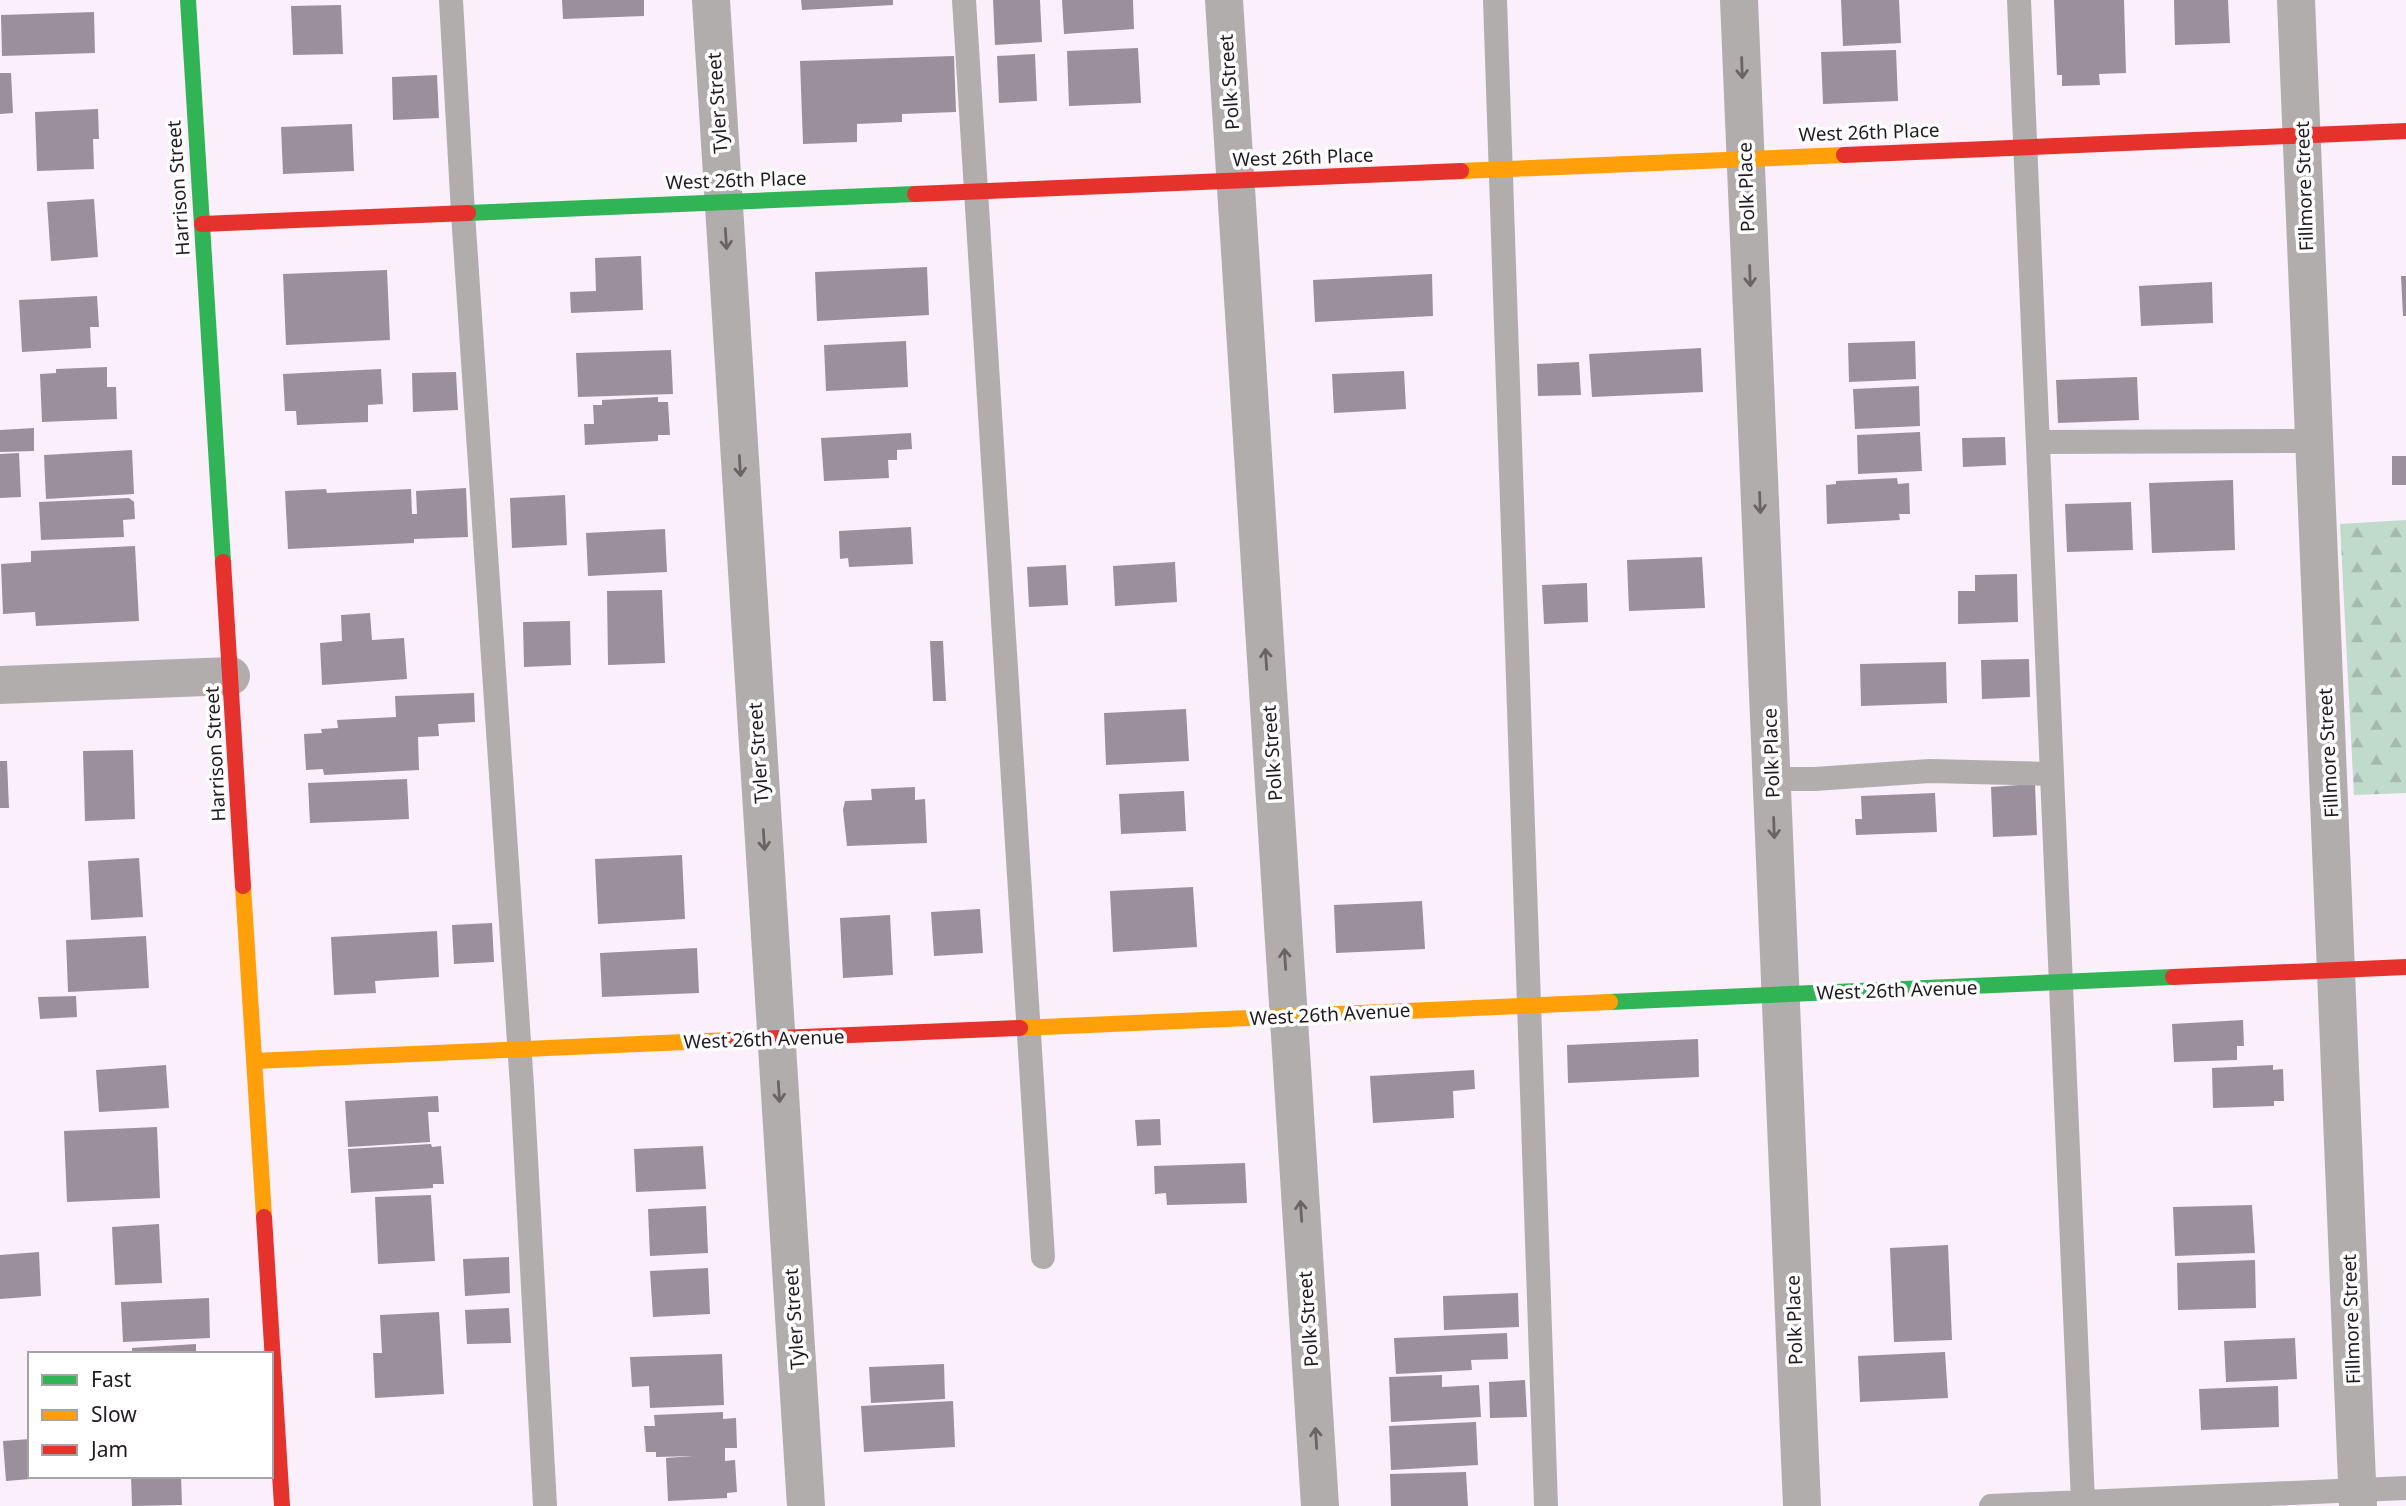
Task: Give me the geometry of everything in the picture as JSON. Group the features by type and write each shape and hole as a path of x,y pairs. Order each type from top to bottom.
{"street":[{"name":"Harrison Street","path":"188,0 272,1352"},
{"name":"Tyler Street","path":"710,0 806,1506"},
{"name":"Polk Street","path":"1224,0 1320,1506"},
{"name":"Polk Place","path":"1739,0 1802,1506"},
{"name":"Fillmore Street","path":"2296,0 2358,1498"},
{"name":"West 26th Place","path":"202,224 2406,131"},
{"path":"0,685 231,676"},
{"name":"West 26th Avenue","path":"254,1061 2406,967"},
{"name":"Harrison Street","path":"273,1363 282,1506"}],"lane":[{"path":"451,0 519,1050 545,1506"},
{"path":"964,0 1043,1257"},
{"path":"1495,0 1546,1506"},
{"path":"2019,0 2084,1502"},
{"path":"2038,442 2315,441"},
{"path":"1772,779 1815,779 1930,771 2052,774"},
{"path":"1991,1506 2358,1498 2406,1488"}],"green space":[{"path":"2406,520 2406,793 2354,795 2340,524"}],"building":[{"path":"562,0 644,0 644,16 563,19"},
{"path":"801,0 893,0 893,5 802,10"},
{"path":"993,0 1040,0 1042,42 995,45"},
{"path":"1062,0 1133,0 1134,29 1064,34"},
{"path":"1841,0 1899,0 1901,43 1843,46"},
{"path":"2054,0 2124,0 2126,73 2099,74 2100,85 2062,86 2062,75 2057,75"},
{"path":"2174,0 2228,0 2230,43 2175,45"},
{"path":"341,5 343,54 293,55 291,6"},
{"path":"94,12 95,53 2,56 1,15"},
{"path":"1138,48 1141,103 1069,106 1067,51"},
{"path":"1896,50 1898,101 1823,104 1821,52"},
{"path":"1035,54 1037,101 999,103 997,56"},
{"path":"954,56 956,112 902,114 902,122 857,124 857,142 803,144 800,61"},
{"path":"0,73 11,73 13,113 0,114"},
{"path":"437,75 439,118 393,120 392,77"},
{"path":"98,109 99,139 93,139 94,169 37,171 35,112"},
{"path":"352,124 354,171 283,174 281,127"},
{"path":"94,199 98,257 51,261 47,202"},
{"path":"641,256 643,310 571,313 570,292 596,291 595,258"},
{"path":"927,267 929,315 817,321 815,272"},
{"path":"387,270 390,340 286,345 283,274"},
{"path":"1432,274 1433,316 1315,322 1313,280"},
{"path":"2401,276 2406,276 2406,316 2403,316"},
{"path":"2212,282 2213,323 2141,326 2139,286"},
{"path":"97,296 99,327 90,327 91,348 22,352 19,300"},
{"path":"906,341 908,387 826,391 824,345"},
{"path":"1915,341 1916,379 1849,382 1848,343"},
{"path":"1701,348 1703,392 1592,397 1589,354"},
{"path":"671,350 673,394 578,397 576,353"},
{"path":"1579,362 1581,395 1538,396 1537,364"},
{"path":"107,367 107,387 116,387 117,419 42,422 40,374 56,373 56,369"},
{"path":"381,369 383,404 368,405 368,422 297,425 296,411 285,411 283,374"},
{"path":"1404,371 1406,409 1334,413 1332,374"},
{"path":"456,372 458,410 413,412 412,373"},
{"path":"2137,377 2139,420 2058,423 2056,380"},
{"path":"1919,386 1920,426 1855,429 1853,389"},
{"path":"658,397 658,402 668,402 670,435 658,435 658,441 585,445 584,424 594,424 593,405 602,405 602,400"},
{"path":"34,428 34,451 0,452 0,430"},
{"path":"1920,432 1922,471 1858,474 1857,435"},
{"path":"911,433 912,449 897,450 897,460 888,460 889,478 824,481 821,438"},
{"path":"2005,437 2006,465 1963,467 1962,438"},
{"path":"132,450 134,494 46,499 44,455"},
{"path":"19,453 21,497 0,498 0,454"},
{"path":"2392,456 2406,456 2406,485 2392,485"},
{"path":"1897,478 1898,484 1909,483 1910,514 1899,514 1900,520 1827,524 1826,485 1836,484 1836,481"},
{"path":"2233,480 2235,550 2152,553 2149,483"},
{"path":"466,488 468,537 414,539 414,543 288,549 285,491 326,489 327,493 411,489 412,514 417,514 416,491"},
{"path":"565,495 567,545 512,548 510,498"},
{"path":"129,498 134,502 135,519 123,520 124,537 41,540 39,502"},
{"path":"2131,502 2133,550 2067,552 2065,504"},
{"path":"911,527 913,564 849,567 848,558 840,559 839,531"},
{"path":"665,529 667,572 588,576 586,533"},
{"path":"135,546 139,621 36,626 35,612 3,614 1,564 31,562 31,551"},
{"path":"1702,557 1705,608 1629,611 1627,560"},
{"path":"1175,562 1177,602 1115,606 1113,566"},
{"path":"1066,565 1068,605 1029,607 1027,567"},
{"path":"2017,574 2018,622 1958,624 1958,591 1975,591 1975,575"},
{"path":"1587,583 1588,622 1544,624 1542,585"},
{"path":"662,590 665,663 608,665 607,591"},
{"path":"370,613 372,640 404,638 407,679 322,685 320,643 342,641 341,615"},
{"path":"570,621 571,665 524,667 523,622"},
{"path":"930,641 943,641 946,701 933,701"},
{"path":"2029,659 2030,697 1982,699 1981,660"},
{"path":"1946,662 1947,703 1861,706 1860,664"},
{"path":"474,693 475,722 438,724 439,736 418,737 419,770 324,775 323,769 306,770 304,734 322,733 321,729 338,728 337,720 396,717 395,696"},
{"path":"1186,709 1189,761 1106,765 1104,713"},
{"path":"133,750 135,819 85,821 83,751"},
{"path":"0,761 7,761 9,808 0,808"},
{"path":"407,779 409,819 310,823 308,783"},
{"path":"2035,784 2037,835 1993,837 1991,787"},
{"path":"915,787 915,800 925,799 927,843 847,846 843,810 845,801 872,800 871,789"},
{"path":"1184,791 1186,831 1121,834 1119,794"},
{"path":"1935,793 1937,832 1856,835 1855,819 1862,819 1861,796"},
{"path":"682,855 685,919 598,924 595,859"},
{"path":"139,858 143,917 91,920 88,861"},
{"path":"1193,887 1197,947 1113,952 1110,891"},
{"path":"1422,901 1425,949 1336,953 1334,905"},
{"path":"980,909 983,953 934,956 931,912"},
{"path":"890,915 893,975 843,978 840,918"},
{"path":"492,923 494,962 454,964 452,925"},
{"path":"437,931 439,977 375,981 376,993 334,995 331,937"},
{"path":"146,936 149,988 68,992 66,940"},
{"path":"697,948 699,993 602,997 600,953"},
{"path":"76,996 77,1017 40,1019 38,997"},
{"path":"2243,1020 2244,1046 2237,1046 2237,1060 2174,1062 2172,1024"},
{"path":"1698,1039 1699,1077 1568,1083 1567,1045"},
{"path":"166,1065 169,1108 99,1112 96,1070"},
{"path":"2273,1065 2273,1070 2283,1069 2284,1101 2274,1101 2274,1106 2213,1108 2212,1068"},
{"path":"1474,1070 1475,1089 1453,1091 1454,1118 1373,1123 1370,1076"},
{"path":"438,1096 439,1112 428,1112 430,1142 348,1147 345,1101"},
{"path":"1160,1119 1161,1145 1137,1146 1135,1120"},
{"path":"157,1127 160,1198 67,1202 64,1131"},
{"path":"431,1144 432,1147 441,1146 444,1184 433,1184 433,1188 351,1193 348,1149"},
{"path":"703,1146 706,1189 636,1192 634,1149"},
{"path":"1245,1163 1247,1203 1167,1205 1166,1193 1155,1194 1154,1166"},
{"path":"431,1195 435,1261 378,1264 375,1197"},
{"path":"2252,1205 2255,1253 2175,1256 2173,1207"},
{"path":"706,1206 708,1253 650,1256 648,1209"},
{"path":"159,1224 162,1283 115,1285 112,1227"},
{"path":"1948,1245 1952,1340 1894,1342 1890,1248"},
{"path":"39,1252 41,1296 0,1299 0,1255"},
{"path":"509,1257 510,1293 465,1296 463,1259"},
{"path":"2255,1260 2256,1308 2178,1310 2177,1263"},
{"path":"708,1268 710,1314 653,1317 650,1271"},
{"path":"1518,1293 1519,1327 1444,1330 1443,1296"},
{"path":"209,1298 210,1338 123,1342 121,1302"},
{"path":"509,1308 511,1343 467,1344 465,1310"},
{"path":"439,1312 444,1394 375,1398 373,1353 382,1353 380,1315"},
{"path":"1507,1333 1508,1359 1471,1360 1472,1370 1396,1374 1394,1338"},
{"path":"2295,1338 2297,1379 2226,1382 2224,1341"},
{"path":"196,1344 196,1352 132,1352 132,1348"},
{"path":"1945,1352 1948,1398 1860,1402 1858,1356"},
{"path":"722,1354 724,1405 650,1408 649,1386 632,1387 630,1357"},
{"path":"944,1364 945,1399 871,1403 869,1367"},
{"path":"1442,1375 1442,1387 1479,1385 1481,1417 1391,1422 1389,1377"},
{"path":"1525,1380 1527,1417 1490,1418 1489,1382"},
{"path":"2278,1386 2279,1427 2201,1430 2199,1389"},
{"path":"953,1401 955,1447 864,1452 861,1406"},
{"path":"723,1412 723,1419 736,1418 737,1448 725,1448 725,1461 735,1460 737,1492 727,1493 727,1498 668,1501 666,1458 693,1456 656,1457 656,1452 646,1452 644,1426 655,1426 654,1415"},
{"path":"1476,1422 1478,1465 1391,1470 1389,1426"},
{"path":"28,1439 28,1478 43,1478 6,1481 3,1441"},
{"path":"1466,1472 1468,1506 1391,1506 1390,1474"},
{"path":"131,1478 181,1478 182,1505 132,1506"}],"traffic: fast":[{"path":"188,0 223,562"},
{"path":"468,213 915,194"},
{"path":"1610,1002 2173,977"}],"traffic: slow":[{"path":"1461,171 1844,155"},
{"path":"243,886 264,1217"},
{"path":"1020,1028 1610,1002"},
{"path":"254,1061 730,1040"}],"traffic: jam":[{"path":"1844,155 2406,131"},
{"path":"915,194 1461,171"},
{"path":"202,224 468,213"},
{"path":"223,562 243,886"},
{"path":"2173,977 2406,967"},
{"path":"730,1040 1020,1028"},
{"path":"264,1217 272,1352"},
{"path":"273,1362 282,1506"}]}
